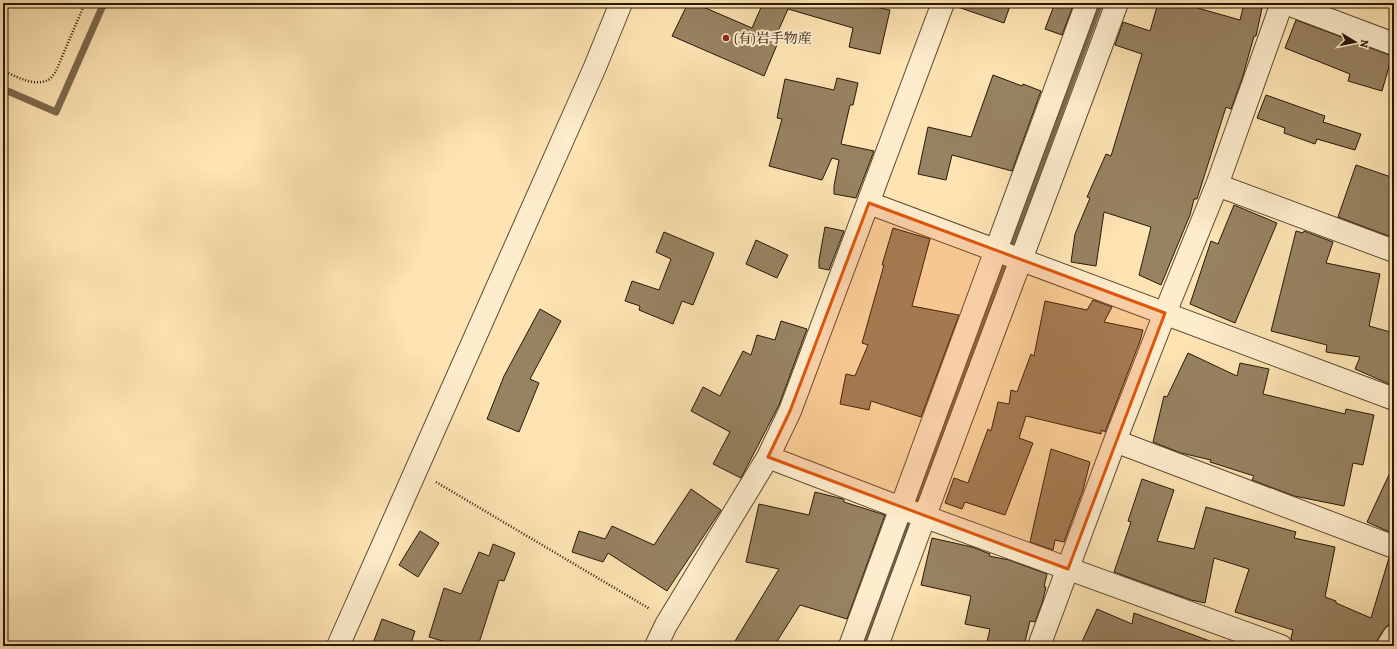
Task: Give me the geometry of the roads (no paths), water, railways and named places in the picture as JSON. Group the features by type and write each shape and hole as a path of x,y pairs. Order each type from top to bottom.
{"street":[{"path":"338,646 595,67 621,3"},
{"path":"656,646 669,621 768,457 790,411 943,3"},
{"path":"850,646 1087,3"},
{"path":"877,646 924,516 1022,259 1117,3"},
{"path":"1039,646 1115,441 1217,185 1284,3 1394,44"},
{"path":"1217,185 1394,251"},
{"path":"868,203 1022,259 1394,399"},
{"path":"1115,441 1394,546"},
{"path":"768,457 901,508 1281,646"},
{"path":"1388,646 1394,636"}],"waterway":[{"path":"3,89 56,112 104,3"},
{"path":"863,646 1100,3"}],"place":[{"name":"(有)岩手物産","path":"726,38"}]}
